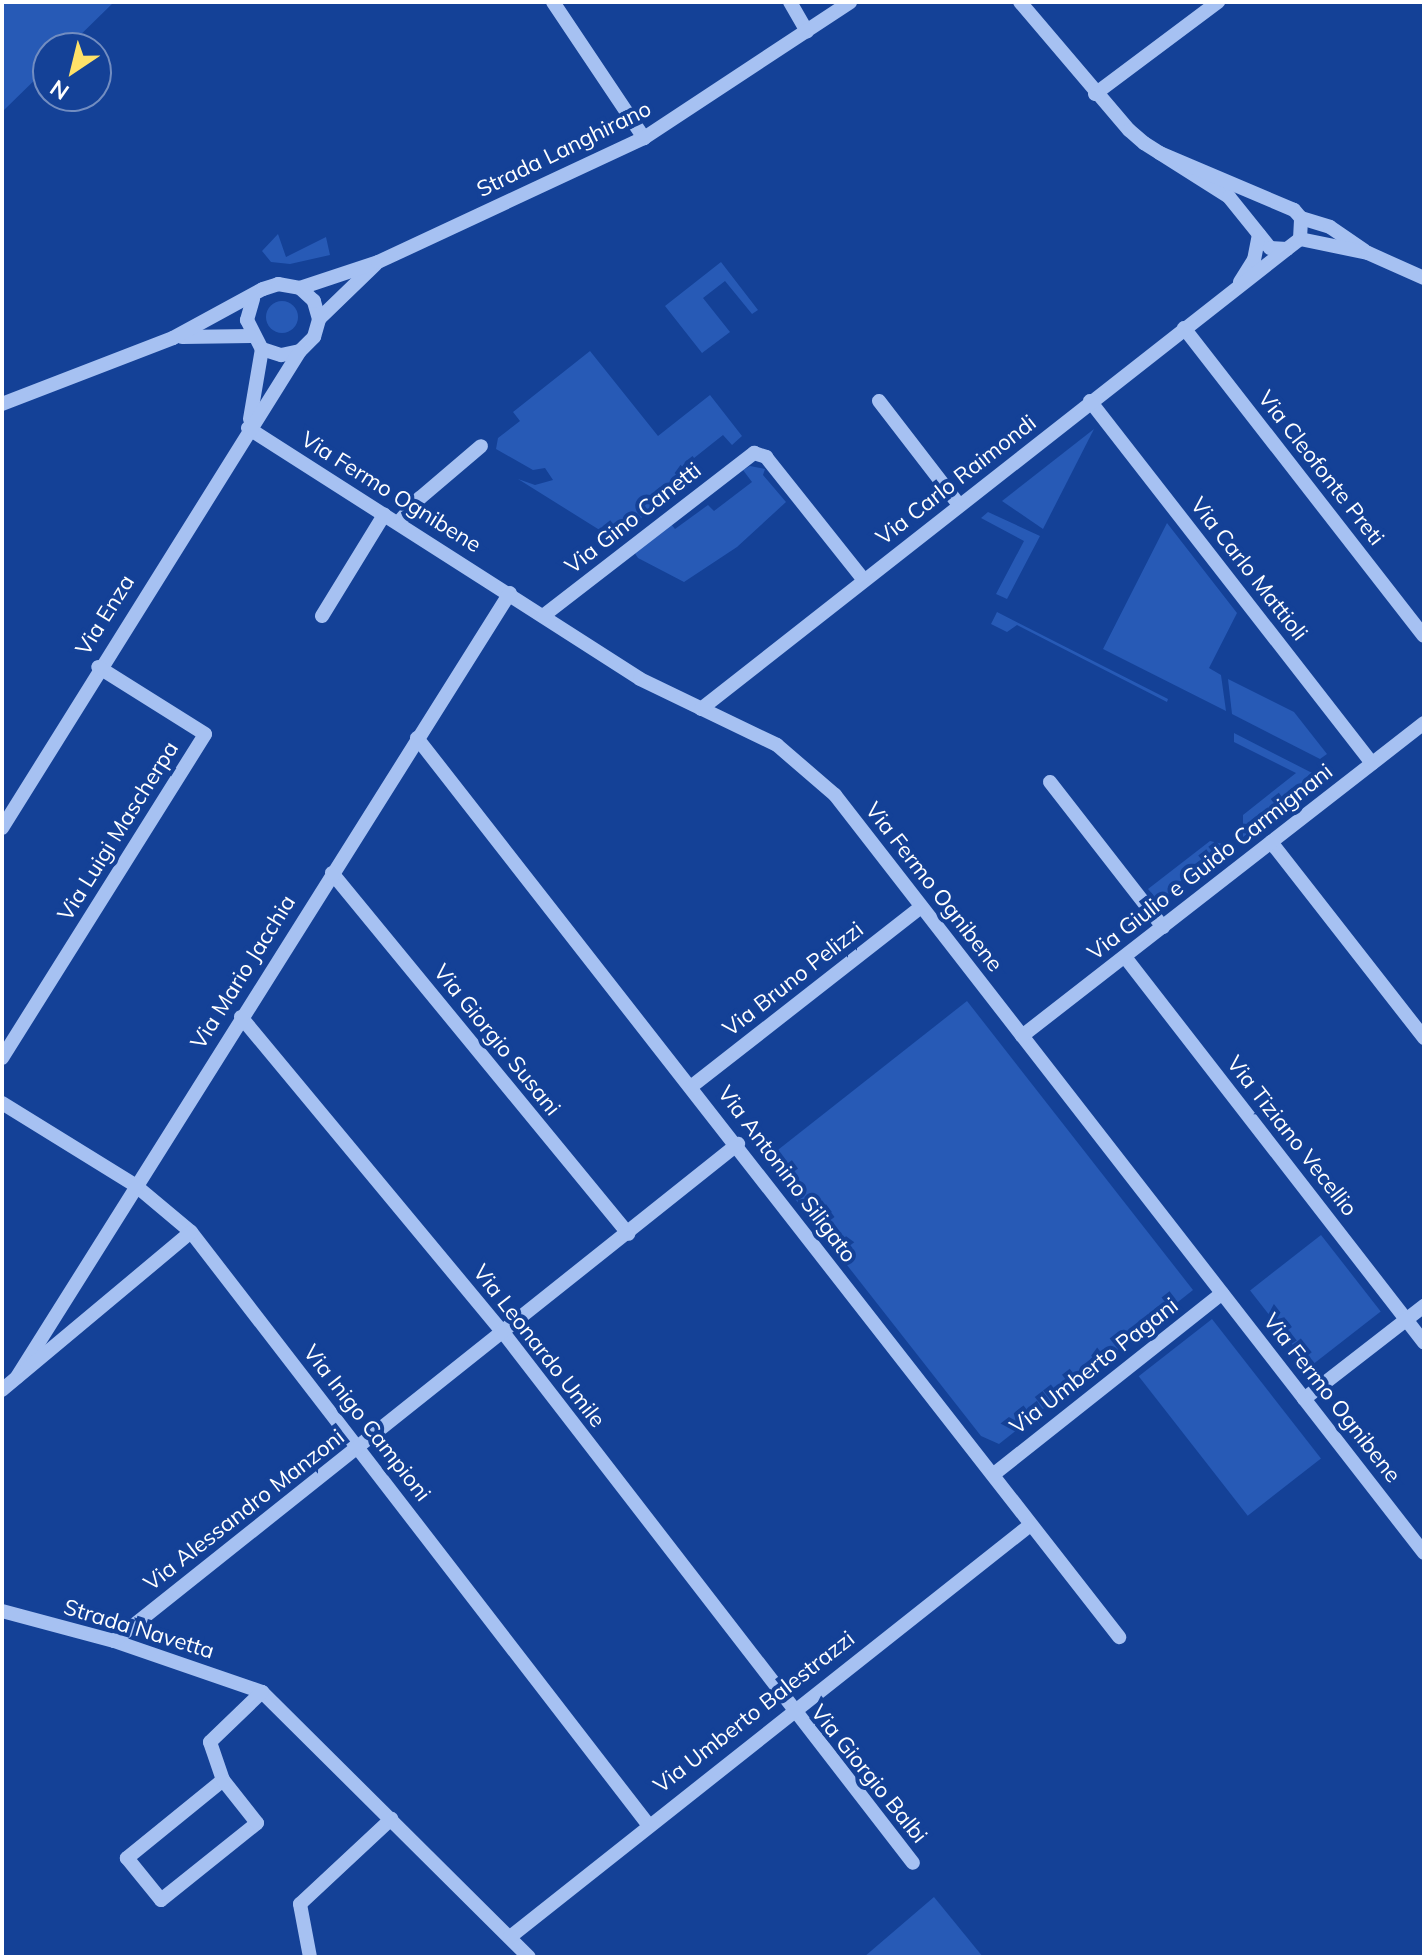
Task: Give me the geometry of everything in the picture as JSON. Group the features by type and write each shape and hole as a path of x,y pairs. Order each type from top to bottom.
{"street":[{"path":"553,2 644,138"},
{"path":"790,2 807,31"},
{"path":"1020,2 1095,94 1129,130 1229,197 1270,248 1287,249 1300,239 1368,253"},
{"path":"1095,94 1218,2"},
{"name":"Strada Langhirano","path":"2,404 173,338 278,284 300,288 378,262 644,138 845,4"},
{"path":"1160,153 1279,205 1301,218 1330,227 1368,253 1424,278"},
{"path":"1259,231 1261,216 1279,205"},
{"path":"1300,239 1301,218"},
{"name":"Via Carlo Raimondi","path":"1237,285 1254,260 1259,231"},
{"name":"Via Carlo Raimondi","path":"701,709 1237,285 1287,249"},
{"name":"Strada Langhirano","path":"300,351 314,337 319,319 378,262"},
{"path":"300,288 314,301 319,319"},
{"path":"253,299 247,320 251,336 262,349 281,355 300,351"},
{"name":"Via Cleofonte Preti","path":"1184,328 1424,636"},
{"name":"Strada Langhirano","path":"173,338 251,336"},
{"name":"Via Enza","path":"248,428 262,349"},
{"name":"Via Enza","path":"2,828 98,667 300,351"},
{"path":"879,401 959,505"},
{"name":"Via Carlo Mattioli","path":"1090,401 1372,763"},
{"name":"Via Fermo Ognibene","path":"248,428 640,679 777,745 835,795 1424,1553"},
{"path":"398,523 420,498 481,446"},
{"name":"Via Gino Canetti","path":"543,616 750,455 766,457 864,580"},
{"path":"322,616 384,515"},
{"name":"Via Mario Jacchia","path":"17,1377 510,593"},
{"name":"Via Luigi Mascherpa","path":"2,1058 205,734 98,667"},
{"name":"Via Giulio e Guido Carmignani","path":"1022,1036 1424,723"},
{"name":"Via Antonino Siligato","path":"417,738 738,1144 975,1458 994,1474 1029,1526 1119,1637"},
{"path":"1050,782 1163,927"},
{"path":"1271,842 1424,1038"},
{"name":"Via Giorgio Susani","path":"332,873 629,1234"},
{"name":"Via Bruno Pelizzi","path":"692,1086 921,907"},
{"name":"Via Tiziano Vecellio","path":"1125,957 1424,1343"},
{"name":"Via Leonardo Umile","path":"241,1017 502,1331 791,1711"},
{"name":"Via Inigo Campioni","path":"2,1103 135,1185 191,1232 647,1823"},
{"name":"Via Alessandro Manzoni","path":"114,1641 502,1331 629,1234 738,1144"},
{"name":"Via Mario Jacchia","path":"2,1390 191,1232"},
{"name":"Via Umberto Pagani","path":"994,1474 1222,1293"},
{"path":"1304,1399 1424,1306"},
{"name":"Via Umberto Balestrazzi","path":"510,1937 647,1823 1029,1526"},
{"name":"Strada Navetta","path":"2,1611 114,1641 262,1692 529,1957"},
{"path":"223,1780 127,1858 161,1900 257,1823 223,1780 210,1742 262,1692"},
{"name":"Via Giorgio Balbi","path":"791,1711 913,1863"},
{"path":"310,1957 300,1904 391,1819"}],"shaded area":[{"path":"2,2 114,2 83,32 32,32 32,83 2,112"},
{"path":"278,234 286,257 326,237 330,255 290,264 271,262 262,251"},
{"path":"721,262 758,310 752,314 725,281 703,298 730,332 702,353 665,306"},
{"path":"282,301 293,306 298,317 293,328 282,333 271,328 266,317 271,306"},
{"path":"590,351 658,436 710,395 742,436 732,445 723,435 684,466 688,471 671,484 676,491 614,539 518,479 535,485 553,480 545,468 533,470 496,449 498,438 520,421 513,412"},
{"path":"1094,429 1043,529 1002,501"},
{"path":"750,466 765,469 763,475 786,502 737,547 684,582 638,558 634,552 671,524 675,529 708,505 714,511 752,482 743,470"},
{"path":"988,512 1040,536 1007,599 996,594 1024,541 981,518"},
{"path":"1167,523 1237,613 1209,668 1221,675 1226,711 1103,649"},
{"path":"997,612 1168,699 1167,702 1017,625 1007,632 991,624"},
{"path":"1228,679 1294,712 1327,754 1320,759 1232,714"},
{"path":"1234,733 1320,777 1243,837 1243,815 1296,773 1234,742"},
{"path":"1210,841 1231,846 1159,902 1148,889"},
{"path":"967,1001 1193,1290 999,1444 981,1436 774,1172 774,1153"},
{"path":"1321,1235 1381,1311 1310,1367 1250,1290"},
{"path":"1212,1319 1321,1458 1248,1516 1139,1376"},
{"path":"934,1897 983,1957 864,1957"}]}
